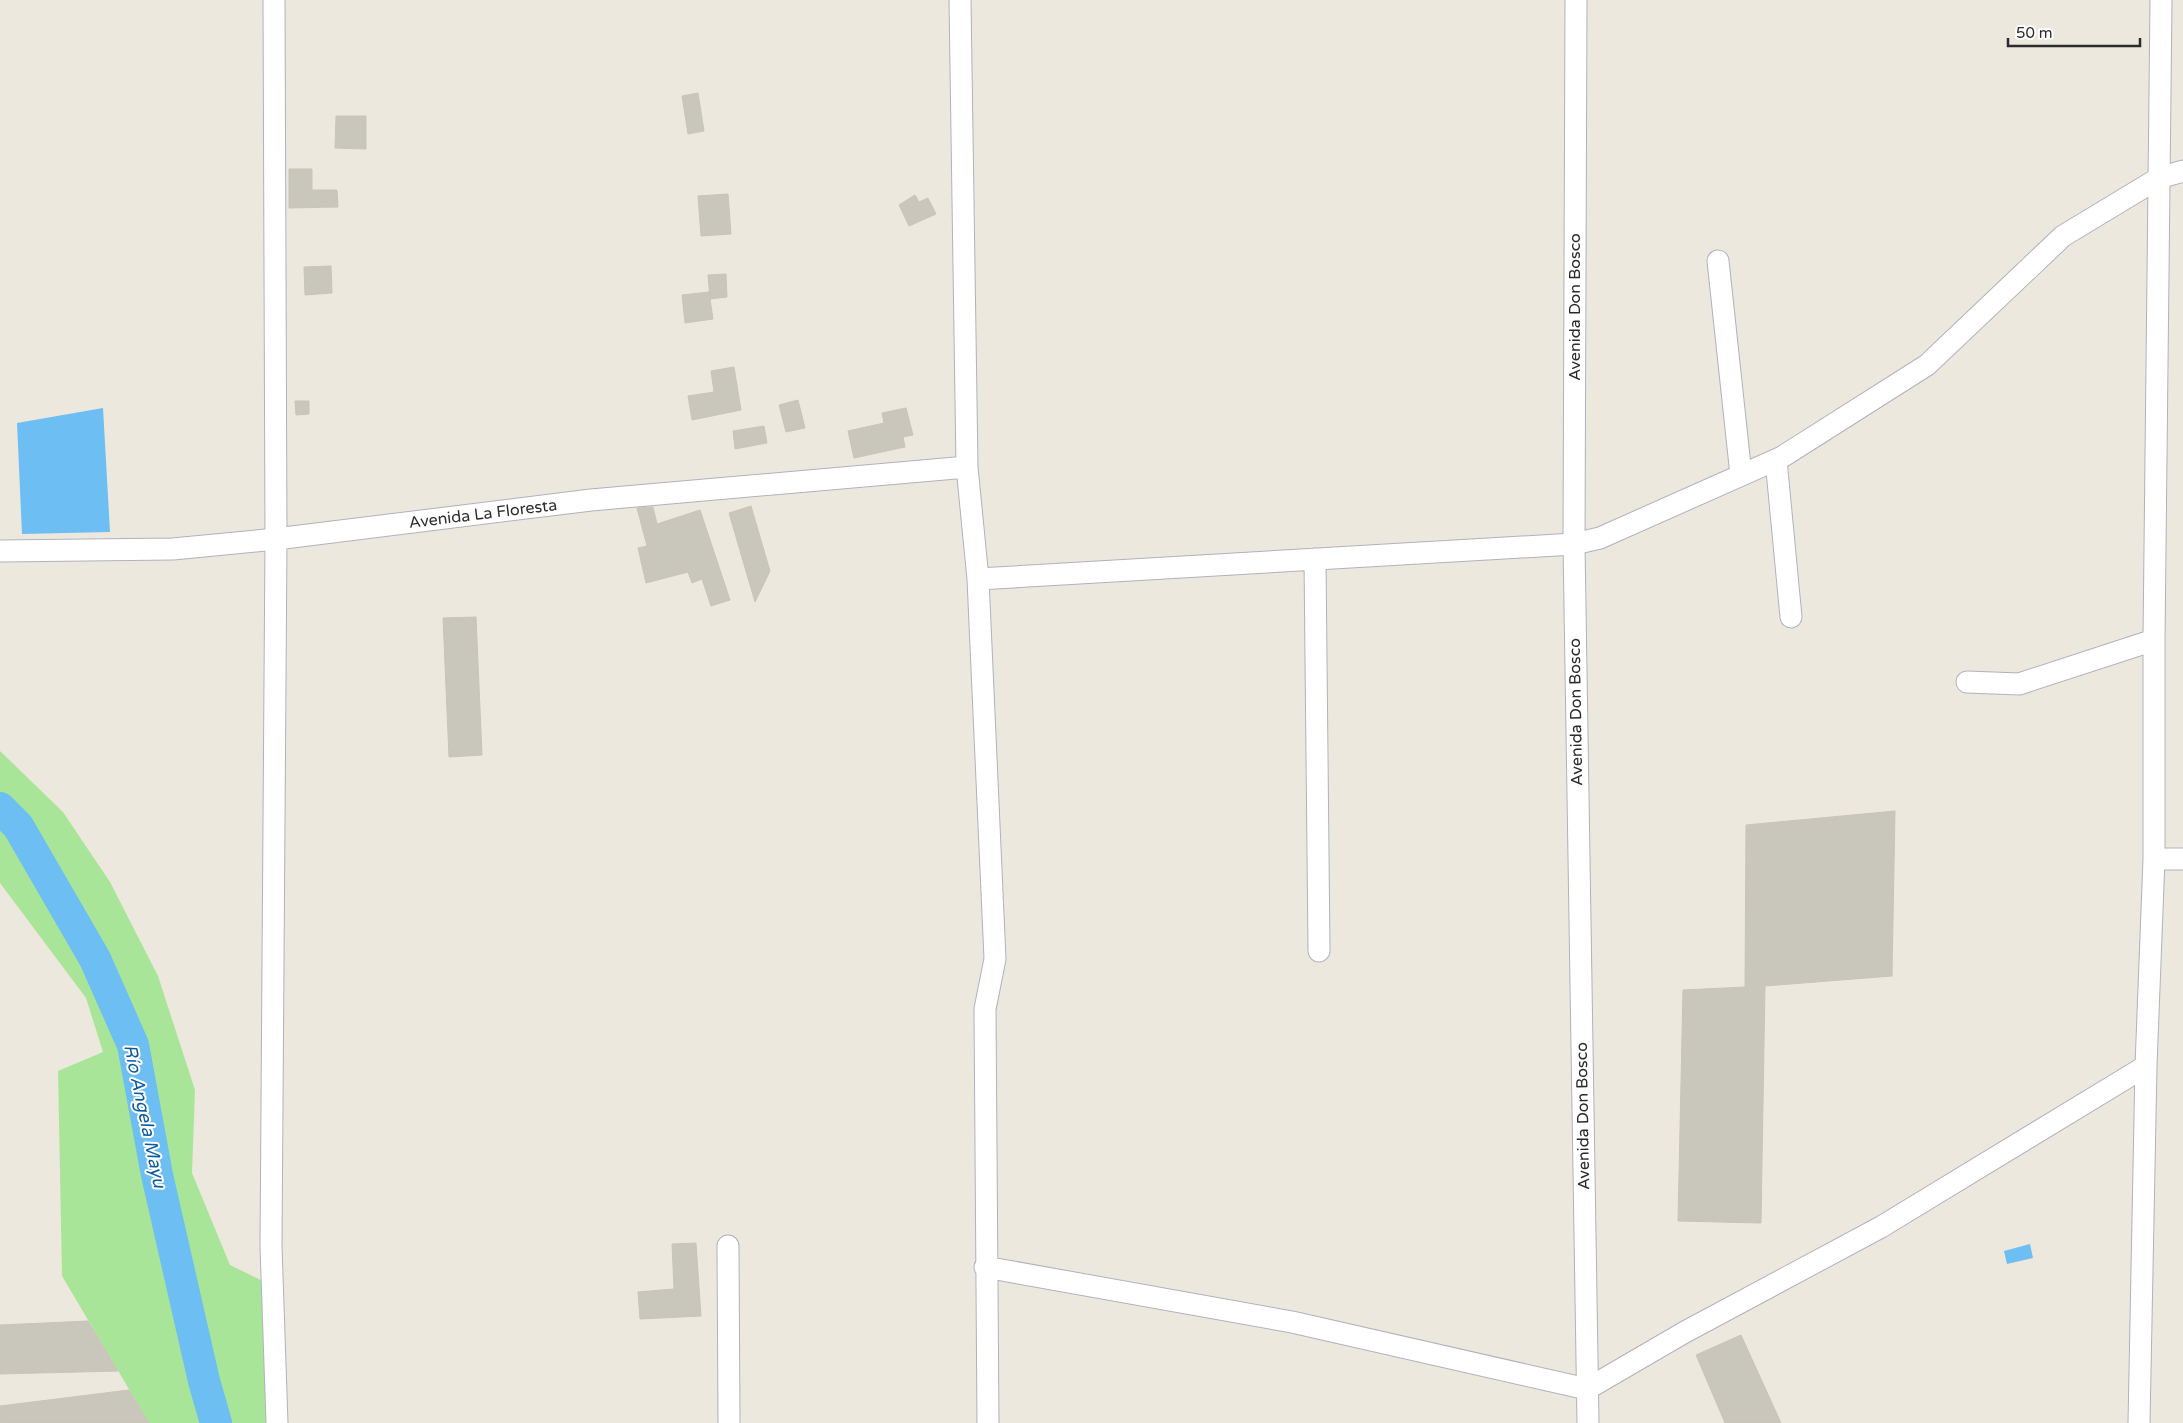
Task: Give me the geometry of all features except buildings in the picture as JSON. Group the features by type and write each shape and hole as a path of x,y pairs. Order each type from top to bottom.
{"street":[{"path":"274,0 276,539 271,1246 278,1423"},
{"path":"960,0 967,467 978,579 995,959 985,1009 985,1267 988,1423"},
{"name":"Avenida Don Bosco","path":"1576,0 1574,544 1588,1423"},
{"path":"2140,1423 2146,1066 2154,860 2154,640 2161,0"},
{"path":"978,579 1574,544 1600,538 1776,460 1927,364 2063,236 2159,178 2183,171"},
{"path":"1718,261 1741,475"},
{"path":"1776,460 1791,618"},
{"name":"Avenida La Floresta","path":"0,551 173,549 276,539 591,500 967,467"},
{"path":"1315,559 1319,952"},
{"path":"1967,682 2019,684 2154,640"},
{"path":"2154,860 2183,859"},
{"path":"985,1267 1292,1322 1587,1389 1685,1332 1881,1227 2146,1066"},
{"path":"728,1246 729,1423"}],"green space":[{"path":"0,751 63,812 110,882 158,976 195,1090 192,1173 230,1265 265,1282 268,1423 149,1423 62,1276 58,1071 103,1052 86,998 0,883"}],"water":[{"path":"103,408 110,532 22,534 17,423"},
{"path":"2030,1244 2033,1258 2007,1264 2004,1251"}],"waterway":[{"name":"Río Angela Mayu","path":"0,808 18,826 95,959 133,1045 157,1175 204,1381 216,1423"}]}
